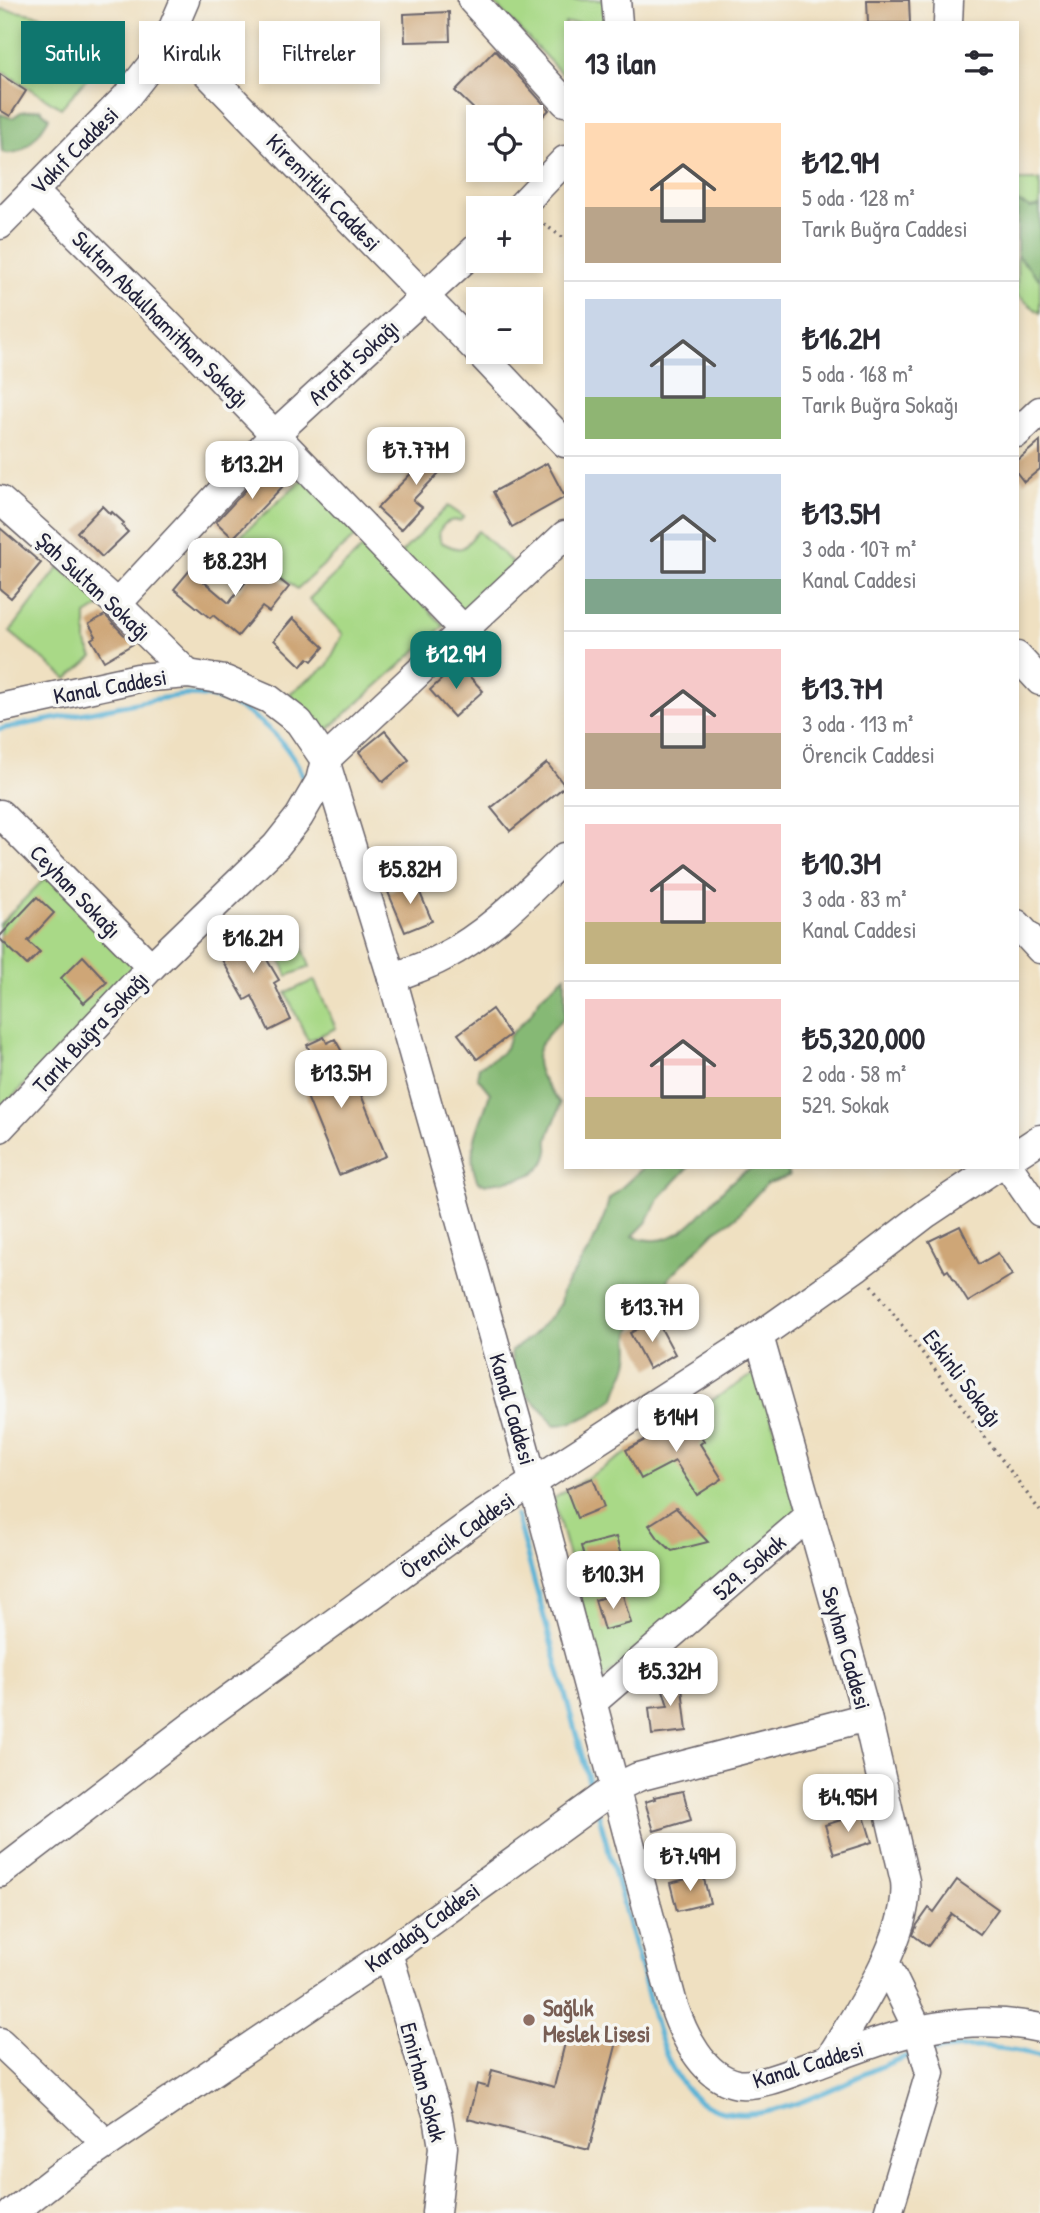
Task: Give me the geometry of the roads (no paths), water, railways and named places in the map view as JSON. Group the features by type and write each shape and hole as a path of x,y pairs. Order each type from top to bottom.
{"street":[{"name":"Vakıf Caddesi","path":"176,21 185,0"},
{"path":"472,0 564,101"},
{"path":"616,0 618,21"},
{"path":"948,21 949,0"},
{"name":"Vakıf Caddesi","path":"0,225 139,81"},
{"name":"Kiremitlik Caddesi","path":"219,84 466,338"},
{"path":"530,196 564,161"},
{"name":"Sultan Abdulhamithan Sokağı","path":"33,191 163,319 463,629"},
{"name":"Arafat Sokağı","path":"117,604 275,434 466,258"},
{"name":"Kiremitlik Caddesi","path":"490,364 564,442"},
{"path":"1019,431 1040,411"},
{"name":"Şah Sultan Sokağı","path":"0,500 117,604 188,674"},
{"name":"Tarık Buğra Sokağı","path":"0,1128 151,967 276,846 299,817 322,770 463,629 564,536"},
{"path":"1019,658 1040,681"},
{"name":"Kanal Caddesi","path":"0,708 138,678 188,674 225,680 269,699 299,722 322,770 392,978 593,1702 610,1792 681,2028 704,2062 727,2081 755,2083 919,2034 980,2021 1040,2028"},
{"name":"Ceyhan Sokağı","path":"0,814 151,967"},
{"path":"392,978 441,958 473,939 564,858"},
{"path":"1019,926 1040,949"},
{"path":"1019,1153 1040,1139"},
{"name":"Örencik Caddesi","path":"0,1873 193,1725 481,1516 759,1336 927,1213 993,1169"},
{"path":"1010,1169 1040,1212"},
{"name":"Seyhan Caddesi","path":"759,1336 867,1717 907,1899 875,1984 829,2059"},
{"name":"529. Sokak","path":"593,1702 810,1515"},
{"name":"Karadağ Caddesi","path":"12,2213 106,2143 388,1953 610,1792 638,1777 867,1717"},
{"name":"Emirhan Sokak","path":"388,1953 438,2117 443,2147 436,2213"},
{"path":"885,1962 919,2034 930,2073 888,2213"},
{"path":"0,2042 106,2143"}],"waterway":[{"path":"0,729 160,698 190,695 209,697 244,710 259,721 286,748 305,779"},
{"path":"516,1515 592,1792"},
{"path":"598,1812 663,2048 676,2074 697,2100 721,2112 749,2114 770,2111 791,2106 914,2054"},
{"path":"934,2051 987,2047 1040,2056"}],"place":[{"name":"Sağlık Meslek Lisesi","path":"529,2020"}]}
